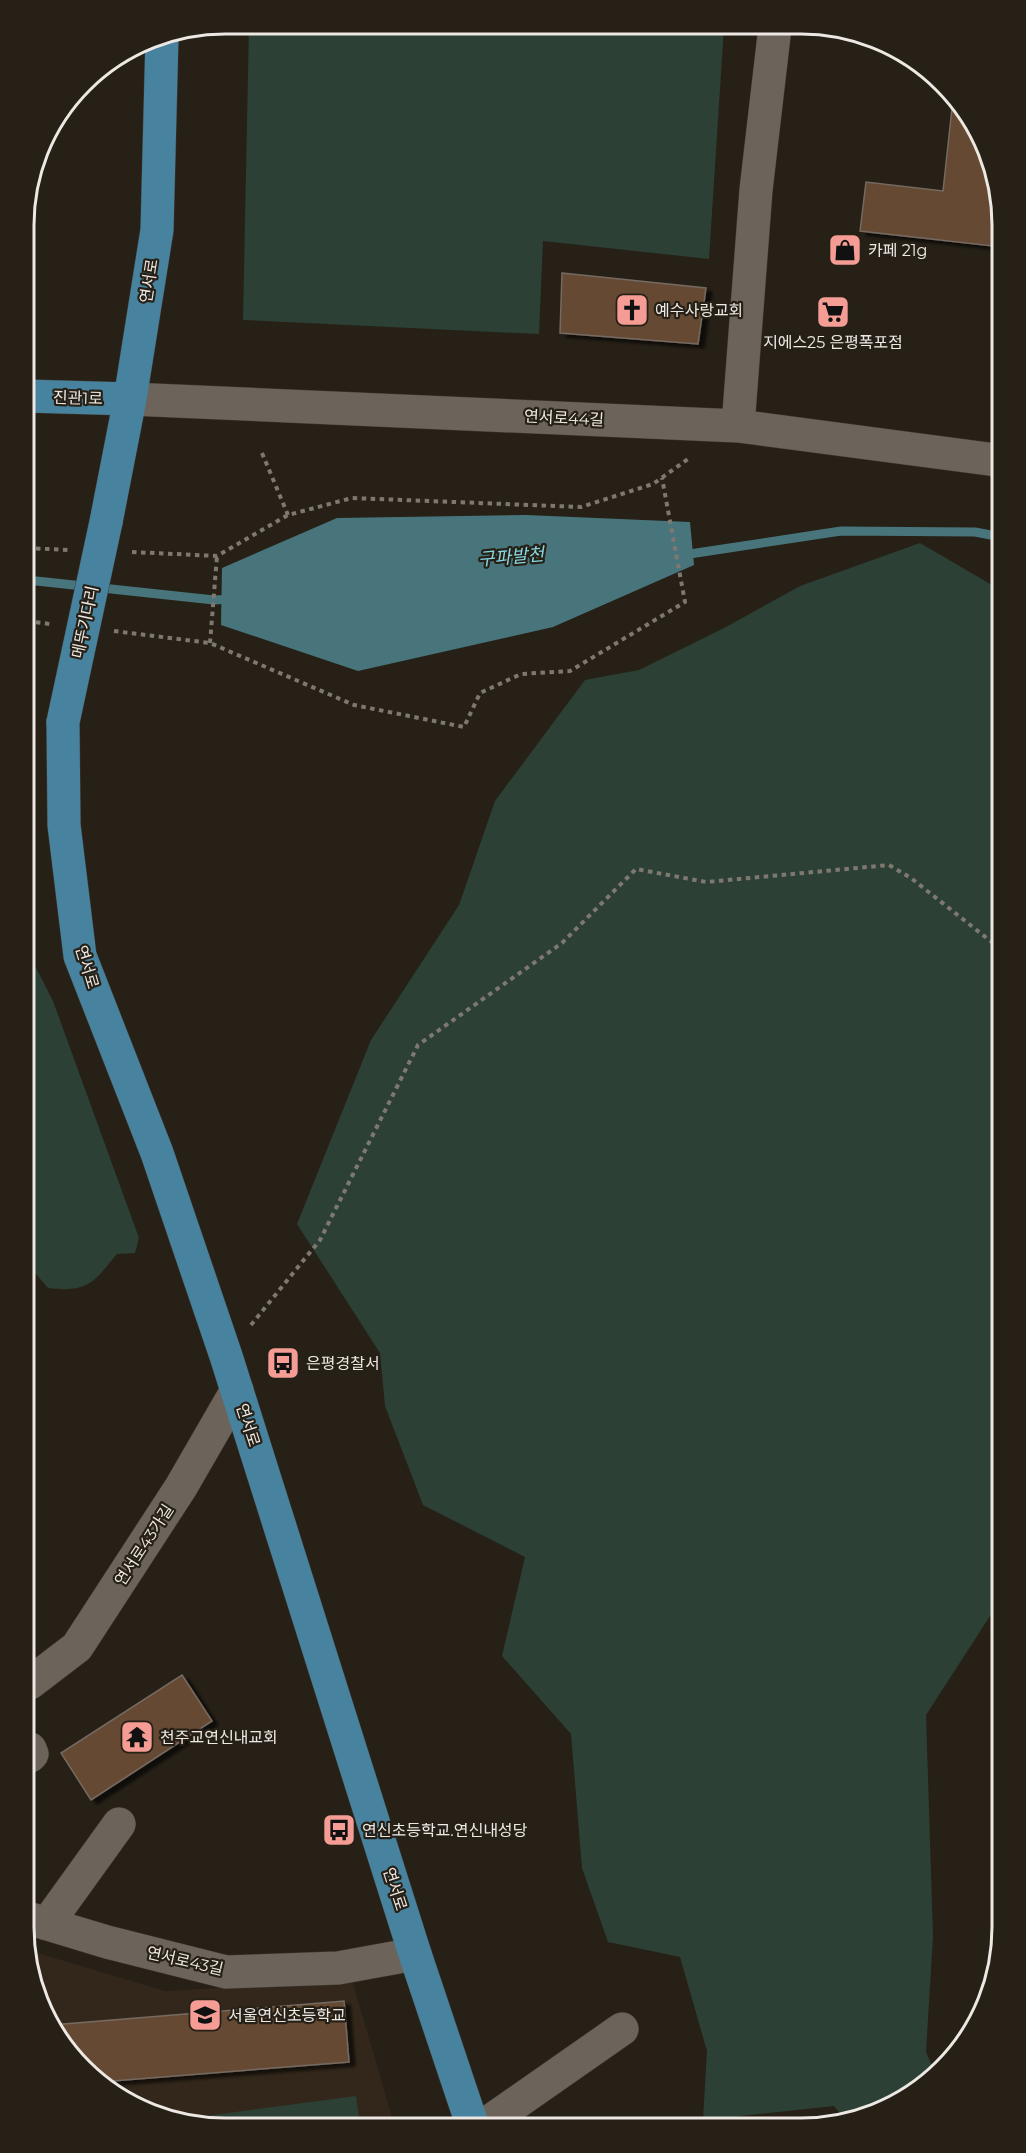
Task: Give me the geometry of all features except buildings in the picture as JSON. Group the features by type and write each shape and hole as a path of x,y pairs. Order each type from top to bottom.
{"main road":[{"name":"연서로","path":"106,522 130,399 157,230 162,46"},
{"name":"진관1로","path":"35,396 130,399"},
{"name":"메뚜기다리","path":"63,722 106,522"},
{"name":"연서로","path":"63,722 64,825 80,956 157,1154 226,1356 415,1954 470,2118"}],"street":[{"path":"738,426 756,190 774,35"},
{"name":"연서로44길","path":"130,399 738,426 992,459"},
{"name":"연서로43가길","path":"35,1679 77,1647 181,1487 237,1390"},
{"path":"39,1921 119,1824"},
{"name":"연서로43길","path":"39,1921 107,1942 226,1972 338,1968 415,1954"},
{"path":"495,2118 622,2029"}],"path":[{"path":"262,453 288,515"},
{"path":"122,552 217,556 288,515 352,498 580,507 653,484 688,459"},
{"path":"107,631 210,643 354,705 464,728 480,693 521,674 570,671 685,602 662,478"},
{"path":"35,548 74,550"},
{"path":"210,643 217,556"},
{"path":"35,622 61,625"},
{"path":"226,1356 320,1240 418,1046 562,943 636,869 706,882 889,865 911,878 992,942"}],"shaded area":[{"name":"서울연신초등학교","path":"37,1953 165,1991 352,1980 392,2118 201,2117 176,2112 141,2099 100,2071 82,2053 54,2012 45,1989"}],"green space":[{"path":"249,35 723,35 709,259 543,241 539,334 243,320"},
{"path":"920,543 992,585 991,1615 926,1715 933,1936 926,2052 932,2065 885,2099 850,2112 840,2114 834,2106 703,2118 707,2051 680,1957 608,1942 582,1868 571,1734 502,1656 525,1557 423,1505 385,1406 380,1353 297,1224 371,1040 459,905 495,801 585,680 639,670 724,628 800,586"},
{"path":"35,966 53,1001 139,1238 135,1253 117,1254 89,1283 72,1289 48,1288 35,1273"},
{"path":"356,2096 359,2118 226,2118 200,2117"}],"water":[{"path":"526,515 690,522 694,565 553,627 358,671 221,625 222,568 337,518"}],"waterway":[{"name":"구파발천","path":"683,555 841,531 975,532 992,535"},
{"name":"구파발천","path":"35,581 214,600 233,599"}],"place":[{"name":"카페 21g","path":"845,250"},
{"name":"예수사랑교회","path":"632,310"},
{"name":"지에스25 은평폭포점","path":"833,312"},
{"name":"은평경찰서","path":"283,1363"},
{"name":"천주교연신내교회","path":"137,1737"},
{"name":"연신초등학교.연신내성당","path":"339,1830"},
{"name":"서울연신초등학교","path":"205,2015"}]}
